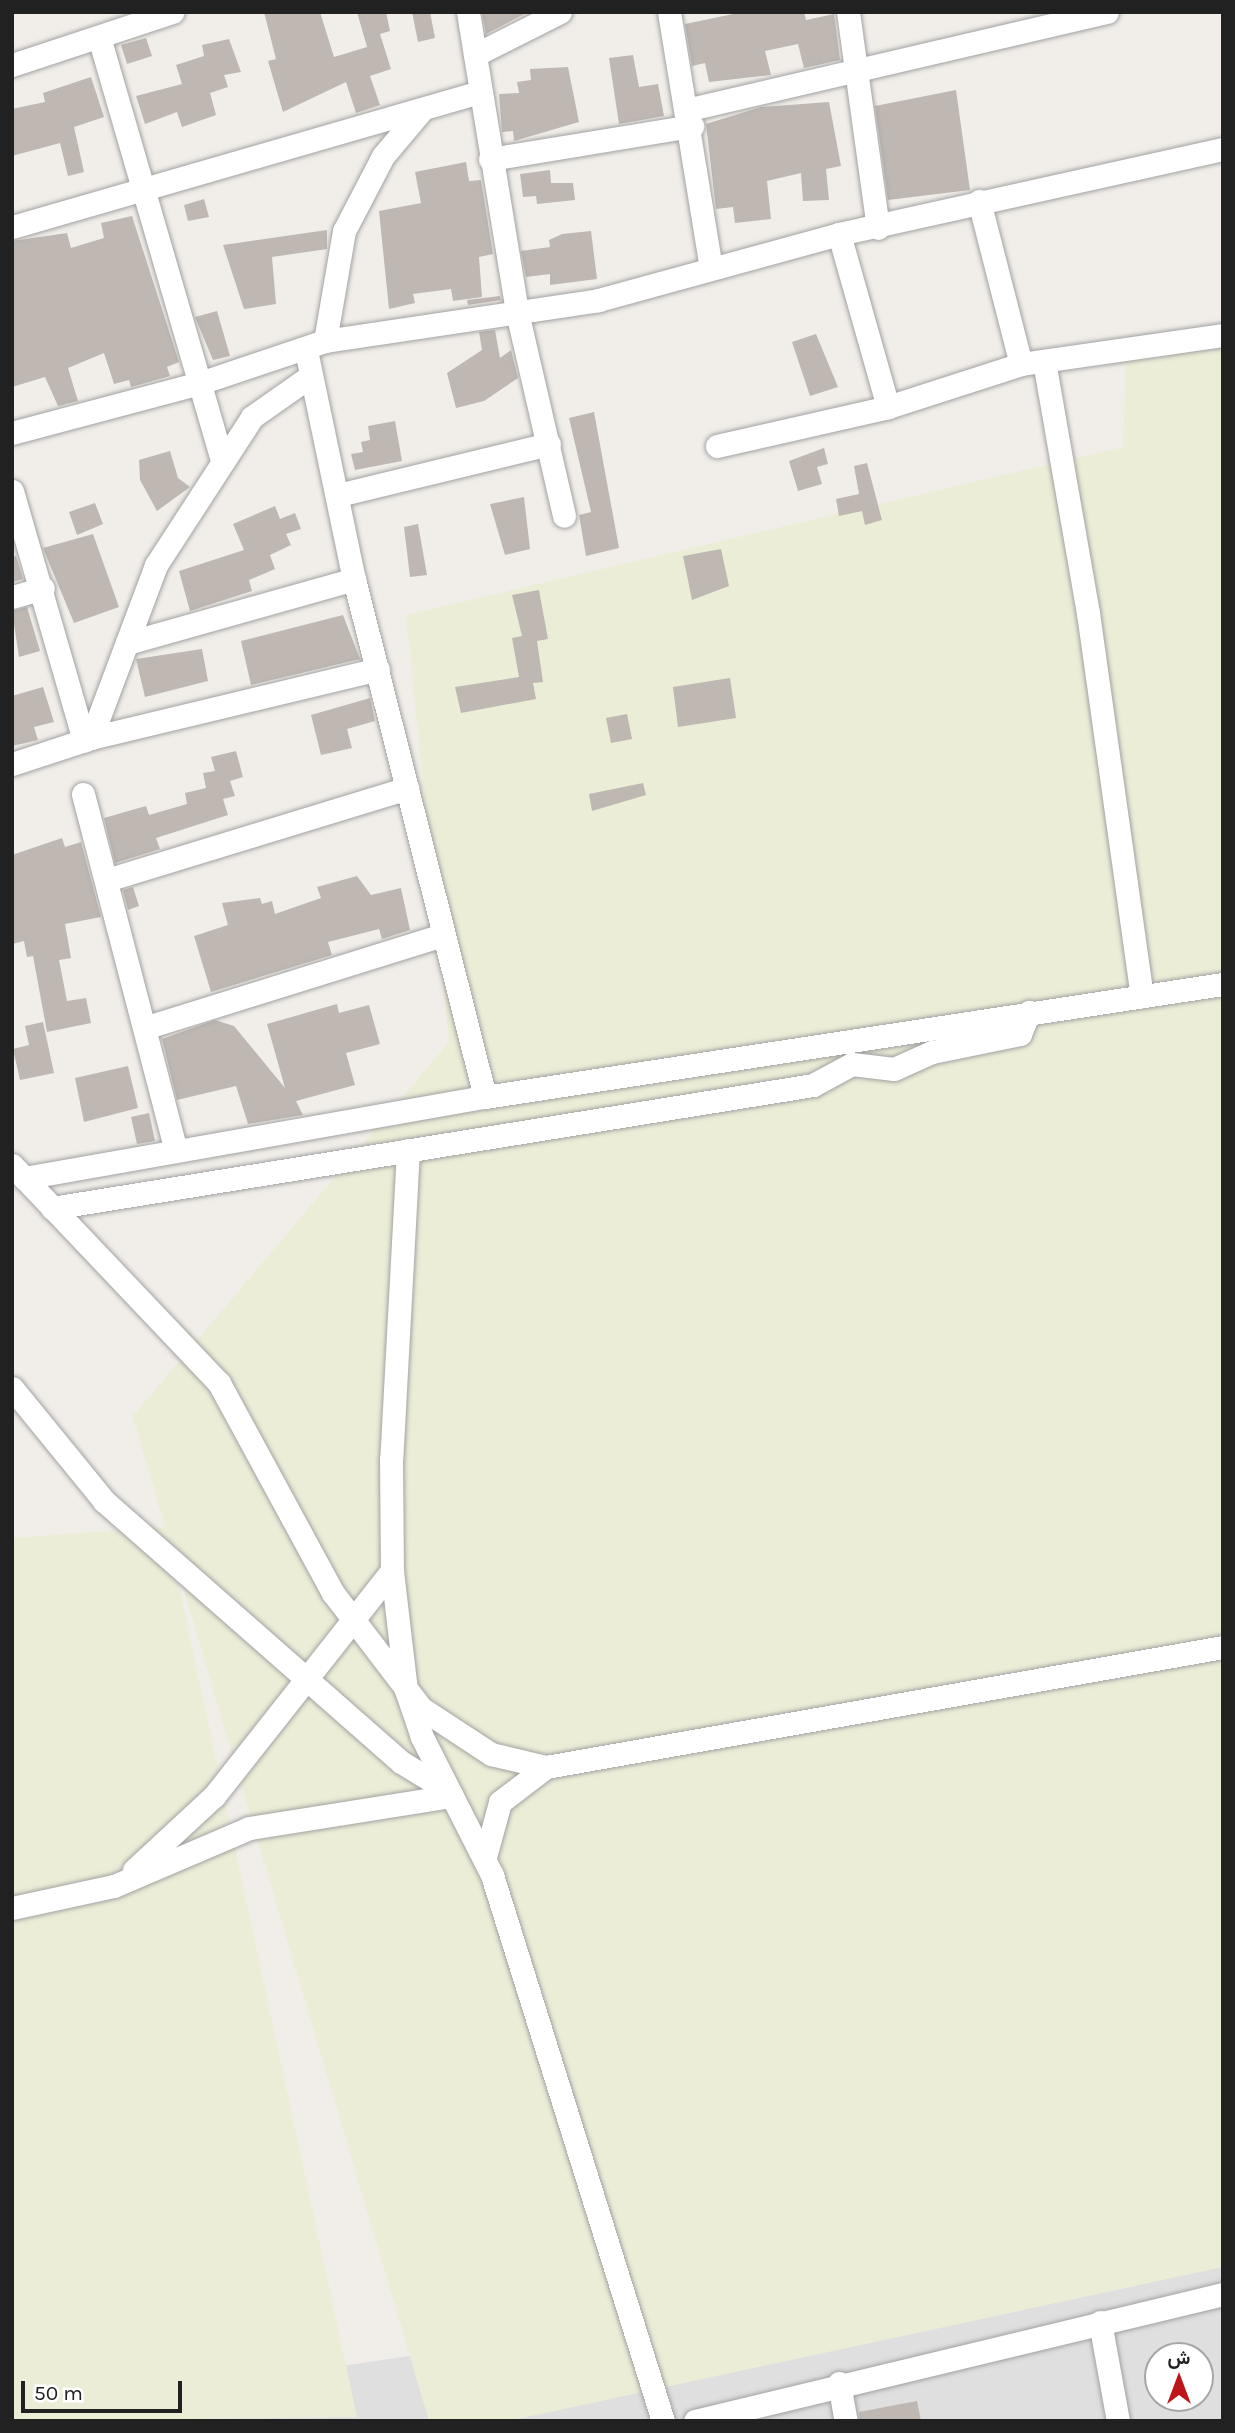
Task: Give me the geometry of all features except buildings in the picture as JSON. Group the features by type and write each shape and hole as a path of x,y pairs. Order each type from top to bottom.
{"street":[{"path":"12,65 172,12"},
{"path":"468,12 517,312 564,516"},
{"path":"475,55 560,12"},
{"path":"669,12 691,117 711,268"},
{"path":"848,12 861,73 878,228"},
{"path":"490,159 691,117 1081,15 1107,12"},
{"path":"99,37 222,458"},
{"path":"12,227 480,92"},
{"path":"421,111 383,156 344,231 309,377 338,495 354,579 485,1097"},
{"path":"12,433 200,383 316,346 598,300 839,234 878,228 979,201 1223,149"},
{"path":"979,201 1033,363 1088,613 1142,996"},
{"path":"839,234 888,407"},
{"path":"717,446 888,407 1033,363 1223,335"},
{"path":"87,739 156,565 222,458 252,417 309,377"},
{"path":"338,495 549,444"},
{"path":"12,491 87,739"},
{"path":"127,643 354,579"},
{"path":"12,597 43,588"},
{"path":"12,764 87,739 378,669"},
{"path":"107,880 407,788"},
{"path":"83,794 147,1027 176,1150"},
{"path":"147,1027 442,935"},
{"path":"18,1171 176,1150 485,1097 1223,984"},
{"path":"52,1208 813,1086 852,1064 894,1069 932,1052 1020,1034 1029,1012"},
{"path":"408,1150 391,1447 393,1571 406,1690 449,1793 485,1857 663,2421"},
{"path":"18,1171 219,1383 353,1624 406,1690 465,1742 545,1767 1223,1647"},
{"path":"12,1388 104,1501 309,1678 401,1762 449,1793"},
{"path":"114,1886 196,1816 393,1571"},
{"path":"485,1857 500,1802 545,1767"},
{"path":"12,1908 114,1886 249,1828 449,1793"},
{"path":"695,2421 839,2383 1223,2294"},
{"path":"1100,2322 1118,2421"},
{"path":"839,2383 846,2421"}],"shaded area":[{"path":"1223,2235 1223,2421 12,2421 12,2415"}],"green space":[{"path":"1223,328 1223,2267 508,2421 429,2421 169,1540 357,2417 12,2421 12,1538 165,1527 133,1416 449,1042 406,615 1123,447 1127,336"}]}
